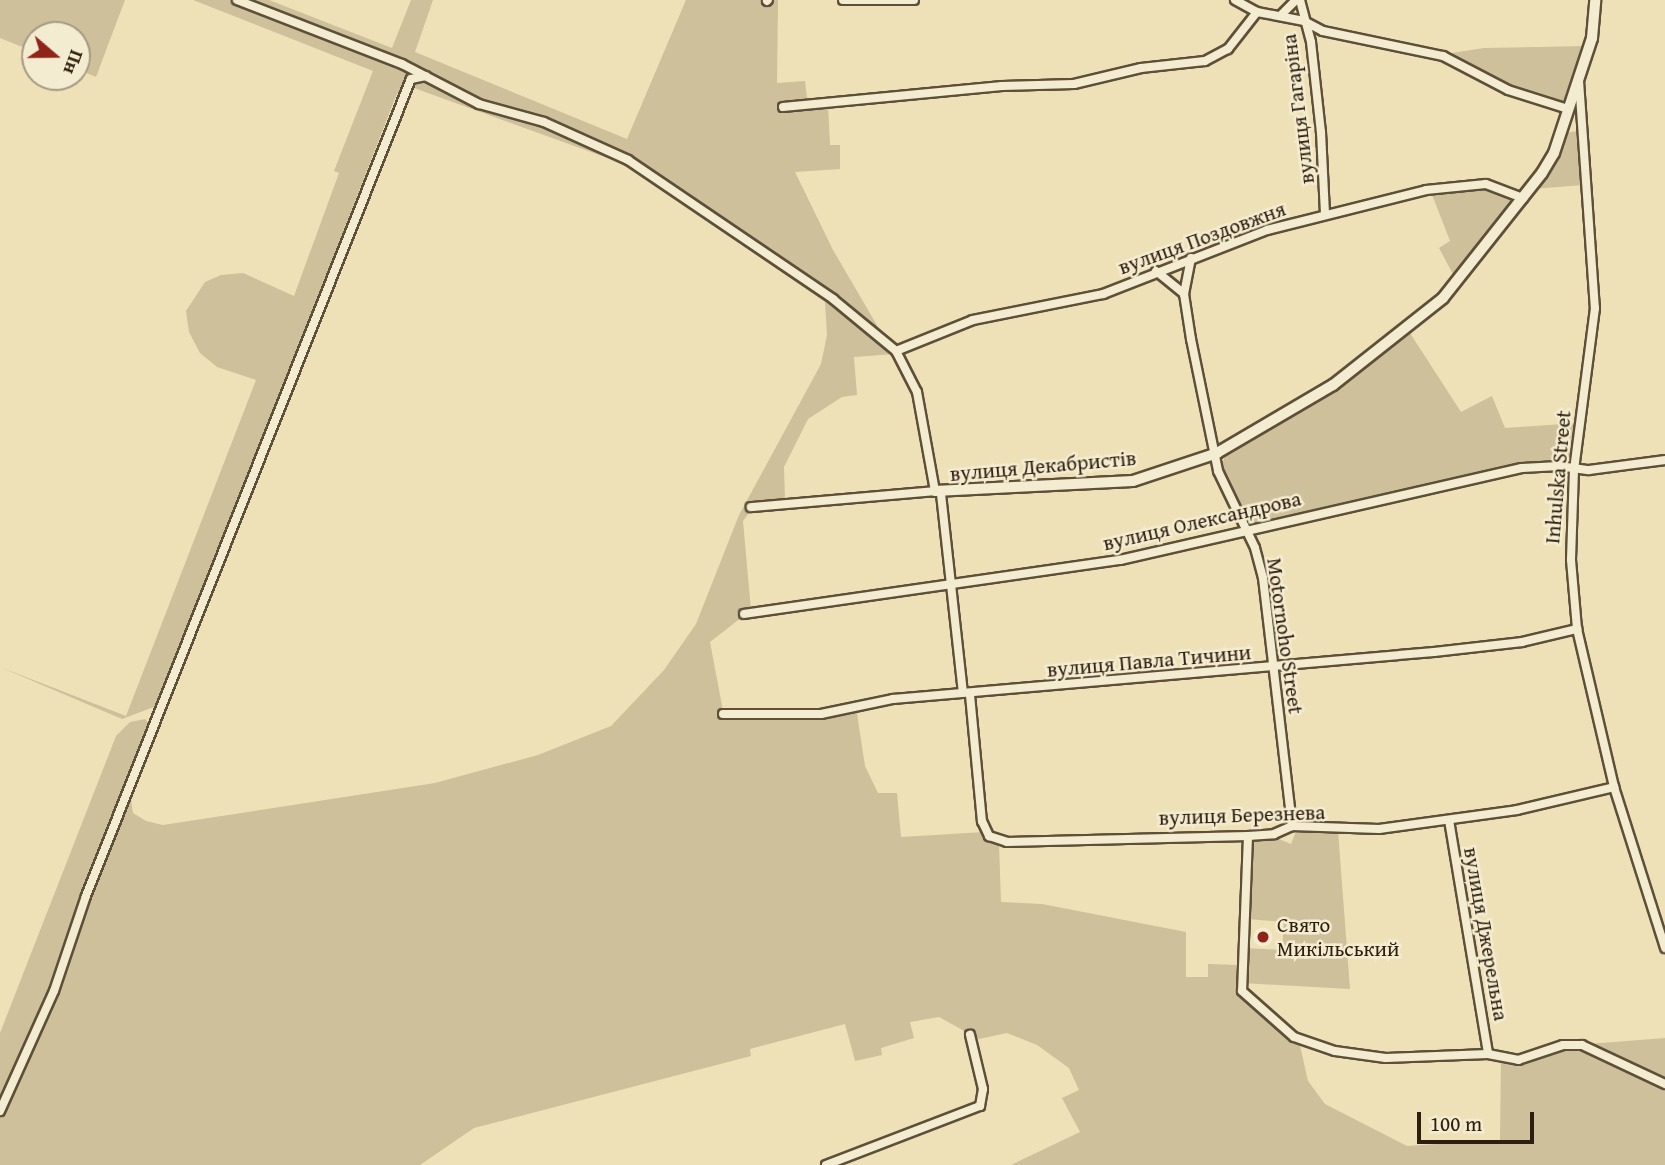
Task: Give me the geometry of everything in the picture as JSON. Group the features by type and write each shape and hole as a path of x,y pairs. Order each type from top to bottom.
{"street":[{"path":"237,0 412,74 426,76 479,104 544,122 628,160 833,299 896,351 917,392 938,493 967,694"},
{"path":"844,0 914,0"},
{"path":"1236,0 1257,12 1304,21 1372,44 1443,55 1508,90 1568,109"},
{"path":"1281,15 1298,0"},
{"name":"вулиця Гагаріна","path":"1298,0 1304,21 1321,132 1325,215"},
{"name":"Inhulska Street","path":"1595,0 1592,38 1579,75 1595,308 1574,469 1571,560 1577,629 1614,787 1665,948"},
{"path":"783,107 1002,86 1074,84 1141,68 1205,61 1227,49 1257,12"},
{"path":"0,1111 54,992 86,896 412,74"},
{"name":"вулиця Декабристів","path":"751,507 1133,481 1217,453 1333,385 1432,308 1523,198 1554,153 1579,75"},
{"name":"вулиця Поздовжня","path":"896,351 973,320 1087,298 1191,258 1325,215 1456,185 1486,184 1523,198"},
{"name":"Motornoho Street","path":"1191,258 1184,295 1211,442 1217,453 1221,479 1247,531 1263,578 1293,826"},
{"path":"1156,271 1184,295"},
{"name":"вулиця Олександрова","path":"744,614 951,587 1120,560 1522,468 1574,469 1665,460"},
{"name":"вулиця Павла Тичини","path":"723,714 821,713 872,701 1272,667 1522,642 1577,629"},
{"name":"вулиця Березнева","path":"967,694 982,821 994,840 1248,836 1283,832 1293,826 1355,830 1449,820 1614,787"},
{"name":"вулиця Джерельна","path":"1449,820 1488,1054"},
{"name":"вулиця Джерельна","path":"1248,836 1240,983 1245,996 1294,1037 1335,1051 1386,1058 1488,1054 1518,1060 1563,1045 1582,1045 1665,1084"},
{"path":"825,1165 976,1110 983,1089 970,1035"}],"shaded area":[{"path":"0,0 125,0 96,77 91,75 91,21 21,21 21,46 0,38"},
{"path":"193,0 231,0 411,72 396,96 159,705 122,719 0,667 126,716 256,380 217,367 200,353 189,332 186,311 205,282 221,275 243,273 294,296 339,173 334,171 373,71"},
{"path":"245,0 269,0 392,48 411,0 433,0 415,52 627,139 686,0 778,0 777,83 805,81 808,106 828,104 830,145 840,145 840,169 795,172 833,250 885,339 604,145 479,102"},
{"path":"1587,46 1566,101 1561,103 1493,80 1445,54 1484,48"},
{"path":"421,78 622,158 831,301 894,354 854,357 857,395 842,397 808,419 784,467 785,501 751,510 743,521 751,610 710,642 724,716 820,715 856,707 865,766 878,793 897,793 901,837 984,832 999,844 1001,902 1042,904 1186,932 1186,977 1208,977 1208,964 1240,965 1239,983 1299,1041 1308,1081 1325,1104 1407,1146 1500,1140 1501,1060 1550,1047 1665,1038 1665,1165 1011,1165 1080,1132 1062,1098 1079,1090 1069,1068 1037,1045 1007,1033 979,1039 939,1017 910,1022 914,1038 881,1048 882,1055 855,1061 845,1024 750,1049 751,1056 474,1128 420,1165 0,1165 0,1113 53,1000 90,888 400,95 411,81","holes":["414,88 624,164 825,302 827,335 821,364 739,515 696,624 664,670 611,726 538,755 435,783 163,825 146,821 133,813 131,799 407,94"]},
{"path":"1577,131 1584,185 1532,189 1566,133"},
{"path":"1485,186 1516,198 1455,278 1439,248 1450,241 1431,192"},
{"path":"1408,330 1461,412 1492,396 1505,428 1577,423 1571,459 1249,527 1221,470 1226,451"},
{"path":"145,719 151,726 55,985 0,1106 0,1033 116,736 130,722"},
{"path":"1297,829 1338,831 1350,989 1242,983 1245,948 1282,950 1284,922 1247,919 1249,845 1252,839 1274,837 1291,844"}],"place":[{"name":"Свято Микільський","path":"1263,937"}]}
